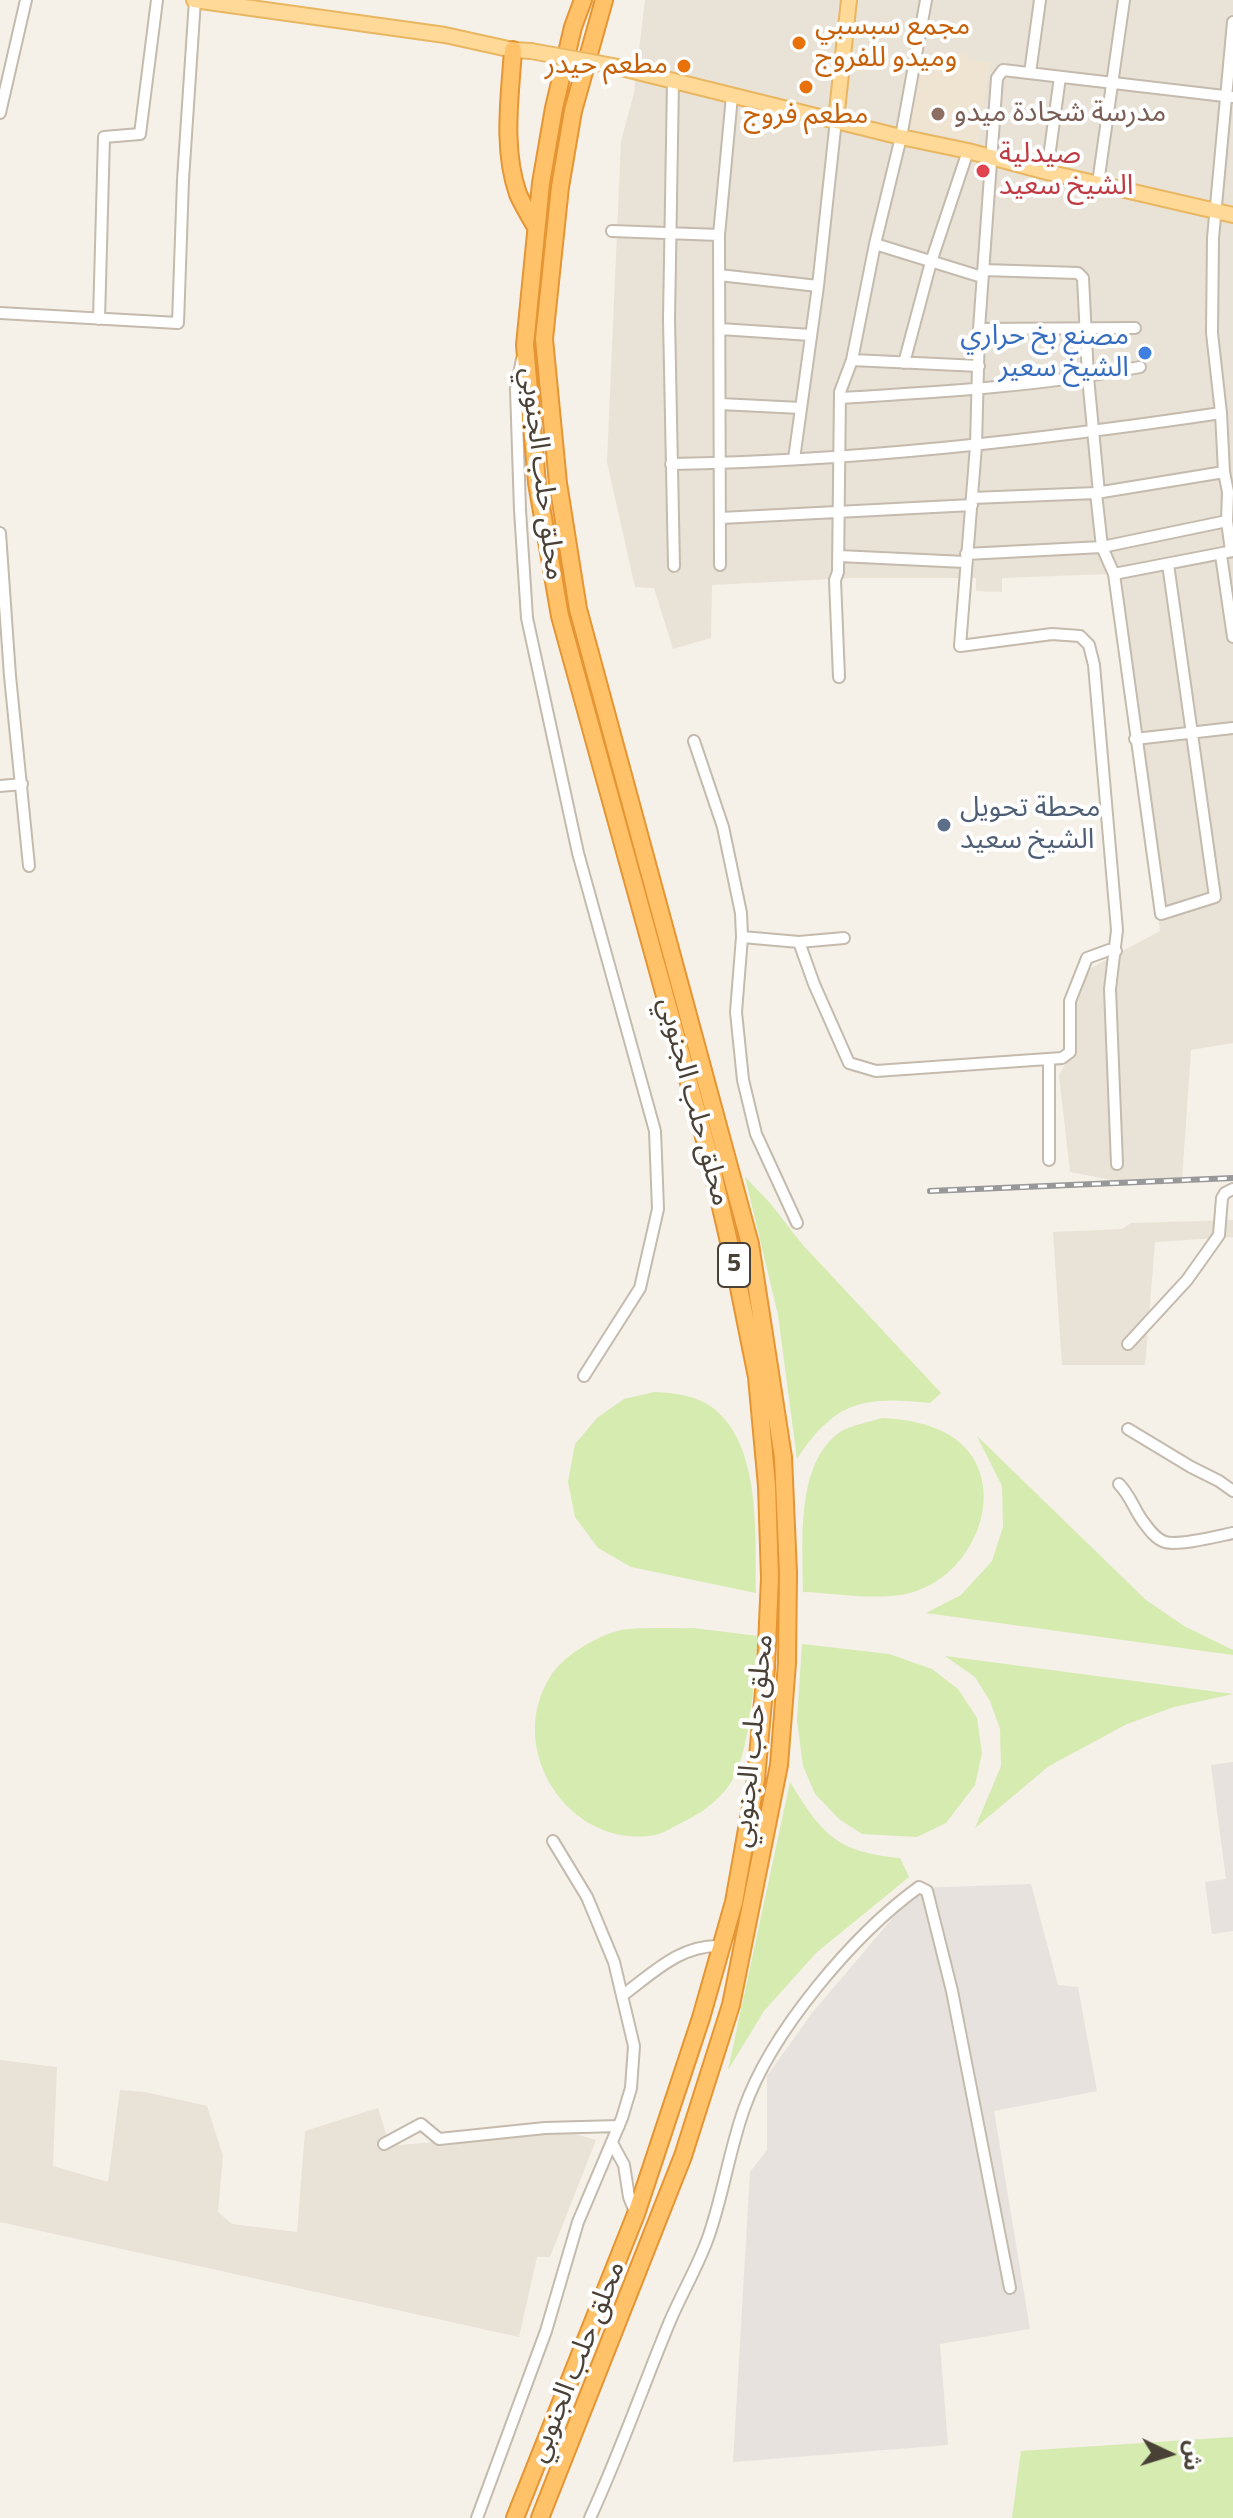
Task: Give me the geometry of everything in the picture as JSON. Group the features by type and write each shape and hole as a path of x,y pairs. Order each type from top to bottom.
{"highway":[{"name":"محلق حلب الجنوبي","path":"515,2518 636,2214 669,2119 734,1902 756,1779 770,1578 767,1486 757,1377 709,1155 560,616 537,483 525,345 536,227 554,108 583,0"},
{"name":"محلق حلب الجنوبي","path":"540,2518 683,2156 731,2005 779,1765 787,1663 788,1573 783,1457 750,1244 578,609 558,483 544,339 565,156 573,111 604,0"},
{"path":"513,50 509,119 511,167 519,196 536,227"}],"main road":[{"path":"194,0 445,35 513,50 613,66 1233,215"},
{"path":"836,120 849,0"}],"street":[{"path":"0,113 26,0"},
{"path":"99,319 104,137 140,134 157,0"},
{"path":"0,313 178,323 194,0"},
{"path":"839,677 835,580 839,556 840,398 852,360 875,244 901,137 926,0"},
{"path":"1030,73 1040,0"},
{"path":"1098,183 1124,0"},
{"path":"1233,22 1230,96 1212,269 1212,333 1221,413 1228,429 1224,472 1231,492 1227,521 1233,637"},
{"path":"1117,1164 1110,989 1117,930 1094,665 1089,645 1080,636 1052,634 960,646 976,446 979,329 997,78 1003,70 1230,96"},
{"path":"1047,172 1060,77"},
{"path":"673,82 671,464 674,566"},
{"path":"720,565 719,235 732,96"},
{"path":"794,459 818,286 836,120"},
{"path":"904,363 931,262 968,151"},
{"path":"612,231 719,235"},
{"path":"875,244 983,274 1081,275 1102,547 1114,574 1161,914 1215,897 1168,564"},
{"path":"719,275 818,286"},
{"path":"979,329 1135,328"},
{"path":"720,329 811,335"},
{"path":"525,345 516,389 527,618 578,853 655,1131 658,1209 640,1288 584,1376"},
{"path":"852,360 979,366"},
{"path":"840,398 978,390 1088,377 1140,367"},
{"path":"720,404 801,408"},
{"path":"671,464 976,446 1221,413"},
{"path":"721,518 1097,493 1224,472"},
{"path":"839,556 965,558 1102,547 1227,521"},
{"path":"0,533 5,677 22,784 29,866"},
{"path":"1114,574 1229,552"},
{"path":"1135,739 1233,728"},
{"path":"694,741 723,827 735,879 742,937 736,1012 743,1080 756,1134 797,1223"},
{"path":"0,786 22,784"},
{"path":"742,937 799,942 844,938"},
{"path":"799,942 849,1063 876,1071 1062,1058 1070,1052 1070,1001 1087,958 1109,950 1116,951"},
{"path":"1049,1059 1049,1160"},
{"path":"1128,1344 1187,1280 1210,1249 1219,1235 1222,1198 1233,1189"},
{"path":"1128,1429 1233,1491"},
{"path":"1119,1484 1132,1498 1153,1534 1164,1542 1233,1533"},
{"path":"477,2518 546,2331 578,2222 619,2126 631,2088 634,2046 614,1962 587,1897 553,1841"},
{"path":"590,2518 671,2318 708,2238 738,2128 760,2072 785,2029 851,1949 919,1887 927,1891 952,1991 1010,2288"},
{"path":"623,1995 684,1951 708,1945 721,1946"},
{"path":"384,2144 421,2124 439,2139 545,2128 619,2126"},
{"path":"612,2143 624,2165 629,2197 636,2214"}],"shaded area":[{"path":"645,0 1233,0 1233,1043 1191,1050 1182,1180 1132,1184 1070,1172 1059,1075 1075,1046 1076,976 1160,931 1110,574 1002,578 1002,592 976,591 976,578 853,578 712,585 711,638 673,649 654,588 635,587 607,462 621,141 634,93"},
{"path":"933,52 967,54 968,60 990,63 978,143 908,128 918,74 931,75"},
{"path":"1233,1220 1233,1237 1155,1242 1145,1365 1062,1365 1053,1232 1122,1229 1131,1223"},
{"path":"1233,1762 1233,1931 1212,1934 1205,1882 1226,1879 1211,1765"},
{"path":"1031,1884 1058,1985 1078,1987 1097,2091 994,2111 1030,2329 940,2344 948,2445 733,2462 750,2172 767,2150 767,2076 812,2013 918,1888"},
{"path":"0,2060 57,2067 53,2166 108,2182 120,2090 145,2092 207,2106 223,2156 218,2212 232,2224 297,2232 305,2131 378,2108 390,2146 561,2130 596,2140 550,2257 537,2257 519,2337 0,2222"}],"green space":[{"path":"745,1177 802,1244 941,1393 930,1403 886,1401 853,1407 824,1425 797,1459 778,1315"},
{"path":"654,1392 685,1396 713,1408 729,1425 740,1445 748,1468 755,1520 756,1593 631,1567 598,1548 575,1517 568,1482 575,1444 597,1418 624,1399"},
{"path":"882,1418 935,1428 964,1447 978,1467 984,1490 982,1515 974,1538 960,1560 942,1578 919,1590 877,1597 803,1592 805,1506 815,1464 825,1446 840,1432"},
{"path":"977,1436 1146,1600 1184,1626 1233,1650 1233,1655 926,1613 961,1595 992,1561 1003,1527 1002,1486"},
{"path":"641,1628 693,1628 758,1636 749,1720 743,1753 734,1777 708,1807 659,1834 624,1836 596,1827 572,1811 553,1789 541,1763 535,1735 538,1705 550,1677 562,1662 578,1650 614,1632"},
{"path":"802,1644 889,1654 932,1669 958,1689 977,1718 982,1753 975,1785 946,1823 917,1837 862,1834 839,1819 815,1794 803,1766 797,1720"},
{"path":"945,1656 1233,1694 1174,1707 1127,1724 1049,1766 975,1828 1001,1766 1000,1729 990,1701 975,1677"},
{"path":"790,1782 812,1815 833,1837 860,1851 900,1858 909,1877 816,1953 764,2011 728,2070"},
{"path":"1233,2437 1233,2518 1012,2518 1021,2451"}],"railway":[{"path":"930,1191 1233,1178"}],"place":[{"name":"مجمع سبسبي وميدو للفروج","path":"799,43"},
{"name":"مطعم حيدر","path":"684,66"},
{"name":"مطعم فروج","path":"806,87"},
{"name":"مدرسة شحادة ميدو","path":"938,114"},
{"name":"صيدلية الشيخ سعيد","path":"983,171"},
{"name":"مصنع بخ حراري الشيخ سعير","path":"1145,353"},
{"name":"محطة تحويل الشيخ سعيد","path":"944,825"}]}
